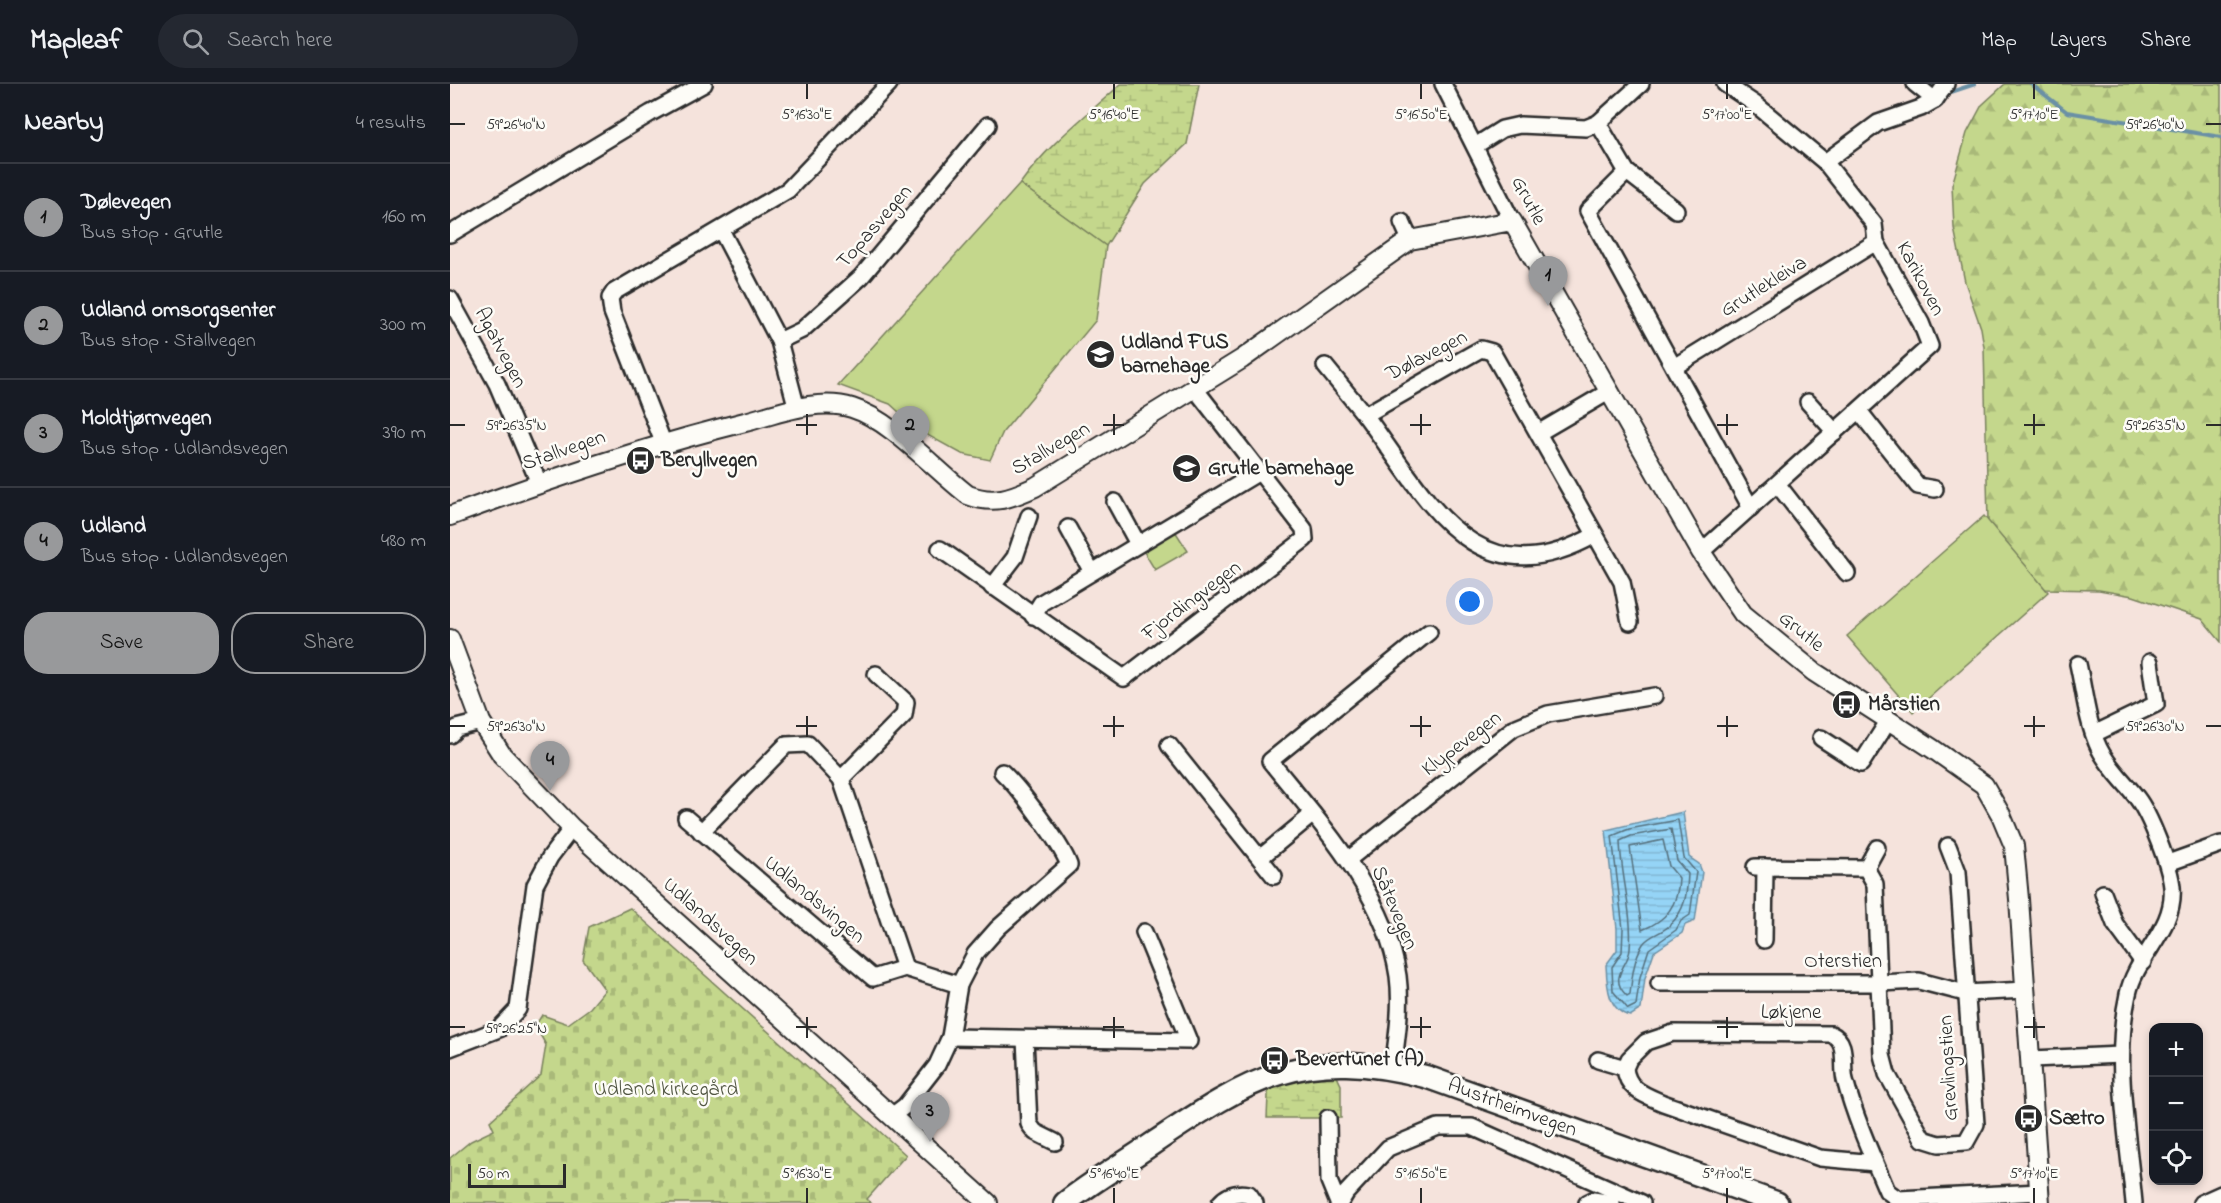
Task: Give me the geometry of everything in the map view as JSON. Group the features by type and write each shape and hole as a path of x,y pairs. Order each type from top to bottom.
{"main road":[{"name":"Austrheimvegen","path":"1065,1203 1084,1188 1221,1099 1270,1075 1295,1069 1345,1064 1393,1068 1427,1077 1747,1198 1777,1203"},
{"name":"Austrheimvegen","path":"1085,1203 1150,1146"}],"street":[{"path":"450,234 651,113 704,84"},
{"path":"663,442 612,312 610,298 620,287 789,190 889,84"},
{"name":"Grutle","path":"1443,84 1512,221 1701,552 1743,614 1814,672 1984,785 2001,815 2014,846 2032,1059 2040,1198"},
{"path":"1475,146 1502,129 1520,125 1587,128 1598,123 1641,84"},
{"path":"1725,84 1755,104 1825,162 1874,224 1876,242"},
{"path":"1915,84 1935,100"},
{"path":"1825,162 1878,123 1921,108 1935,100 1946,84"},
{"path":"1598,123 1627,172 1676,210"},
{"name":"Topasvegen","path":"779,341 802,330 861,277 988,124"},
{"path":"1627,172 1588,211 1751,508"},
{"name":"Stallvegen","path":"450,516 539,483 663,442 797,409 832,405 862,412 892,430 968,495 982,500 1010,499 1035,487 1196,390 1410,240 1512,221"},
{"path":"1402,222 1410,240"},
{"path":"721,230 779,341 797,409"},
{"name":"Grutlekleiva","path":"1674,367 1876,242"},
{"name":"Karikoven","path":"1701,552 1930,346 1921,322 1876,242"},
{"name":"Agatvegen","path":"450,300 501,393 539,483"},
{"name":"Dølavegen","path":"1365,415 1472,354 1487,350 1496,356 1622,582 1630,622"},
{"path":"1325,366 1365,415 1440,516 1470,543 1487,552 1522,557 1552,553 1578,545 1595,535"},
{"name":"Fjordingvegen","path":"940,549 1124,678 1305,539 1304,529 1196,390"},
{"path":"1540,432 1610,391"},
{"path":"1808,402 1835,432"},
{"path":"1858,411 1918,486 1935,489"},
{"path":"1033,616 1041,603 1259,472"},
{"path":"1778,485 1847,573"},
{"path":"1115,502 1138,544"},
{"path":"992,587 1015,557 1029,516"},
{"path":"1068,528 1092,572"},
{"name":"Såtevegen","path":"1393,1068 1397,1035 1398,976 1389,941 1349,859 1270,761 1428,632"},
{"name":"Udlandsvegen","path":"450,639 481,722 502,755 572,828 988,1203"},
{"path":"2094,734 2156,704 2150,662"},
{"path":"2078,664 2099,748 2112,768 2140,801 2168,863 2173,904 2160,935 2128,991 2123,1018 2121,1055 2134,1203"},
{"path":"841,779 904,714 906,702 876,674"},
{"name":"Klypevegen","path":"1349,859 1514,728 1548,714 1654,696"},
{"path":"1821,738 1861,764 1889,720"},
{"path":"450,735 458,728 481,722"},
{"name":"Udlandsvingen","path":"686,818 701,832 873,978 905,968 841,779 808,744 786,745 701,832"},
{"path":"1169,745 1261,856 1274,876"},
{"path":"892,1115 905,1106 937,1065 950,1037 960,985 975,954 1068,865 1063,849 1026,802 1015,784 1002,772"},
{"path":"1261,856 1313,814"},
{"path":"450,1048 499,1029 518,1009 535,885 550,856 572,828"},
{"path":"2168,863 2221,844"},
{"name":"Grevlingstien","path":"1866,868 1875,884 1881,1039 1887,1074 1923,1139 1939,1144 1966,1142 1976,1124 1958,872 1948,846"},
{"path":"1764,940 1760,867 1866,868 1876,848"},
{"path":"2103,893 2115,924 2143,962"},
{"path":"950,1037 1190,1041 1144,932"},
{"path":"905,968 960,985"},
{"name":"Oterstien","path":"1659,983 1919,981 1965,993 2026,990"},
{"name":"Løkjene","path":"1625,1068 1629,1059 1646,1042 1673,1033 1832,1034 1839,1037 1842,1044 1845,1079 1887,1191 1898,1199 2040,1198"},
{"path":"1025,1039 1029,1124 1035,1132 1055,1142"},
{"path":"2032,1059 2121,1055"},
{"path":"1598,1060 1625,1068 1630,1084 1637,1092 1663,1102 1820,1158 1875,1163"},
{"path":"1328,1118 1329,1181 1339,1203"},
{"path":"1339,1203 1388,1148 1438,1127 1472,1127 1642,1203"},
{"path":"1220,1203 1225,1197 1239,1192 1249,1194 1255,1203"},
{"path":"2201,1203 2221,1194"},
{"path":"1587,1203 1593,1200 1612,1203"}],"green space":[{"path":"1121,84 1199,84 1187,144 1145,184 1106,246 1020,184 1055,143"},
{"path":"2005,84 2221,84 2221,642 2202,619 2133,596 2099,590 2045,589 1988,522 1984,347 1981,328 1965,282 1954,228 1952,185 1967,133 1982,105"},
{"path":"1020,184 1106,246 1096,320 1003,432 990,460 962,454 920,431 890,404 838,385"},
{"path":"1984,516 2048,592 1913,712 1847,636"},
{"path":"1173,528 1188,551 1155,570 1141,547"},
{"name":"Udland kirkegård","path":"630,908 906,1155 867,1199 871,1203 450,1203 450,1158 471,1141 494,1130 490,1121 541,1075 546,1045 535,1026 542,1015 568,1024 590,1008 605,990 583,960 589,927"},
{"path":"1281,1059 1331,1064 1341,1085 1341,1118 1267,1118 1269,1073"}],"water":[{"path":"1683,812 1689,857 1699,864 1702,872 1695,921 1685,925 1682,933 1654,952 1645,978 1641,1009 1630,1016 1622,1013 1613,1002 1607,980 1606,965 1617,950 1617,929 1606,830"}],"waterway":[{"path":"1928,84 1938,90"},
{"path":"1945,94 1975,84"},
{"path":"2031,84 2067,112 2221,137"}],"place":[{"name":"Dølevegen","path":"1548,306"},
{"name":"Udland FUS barnehage","path":"1100,355"},
{"name":"Udland omsorgsenter","path":"910,456"},
{"name":"Beryllvegen","path":"640,461"},
{"name":"Grutle barnehage","path":"1187,469"},
{"name":"Mårstien","path":"1847,705"},
{"name":"Udland","path":"550,791"},
{"name":"Bevertunet (A)","path":"1275,1060"},
{"name":"Sætro","path":"2028,1119"},
{"name":"Moldtjørnvegen","path":"930,1142"}]}
